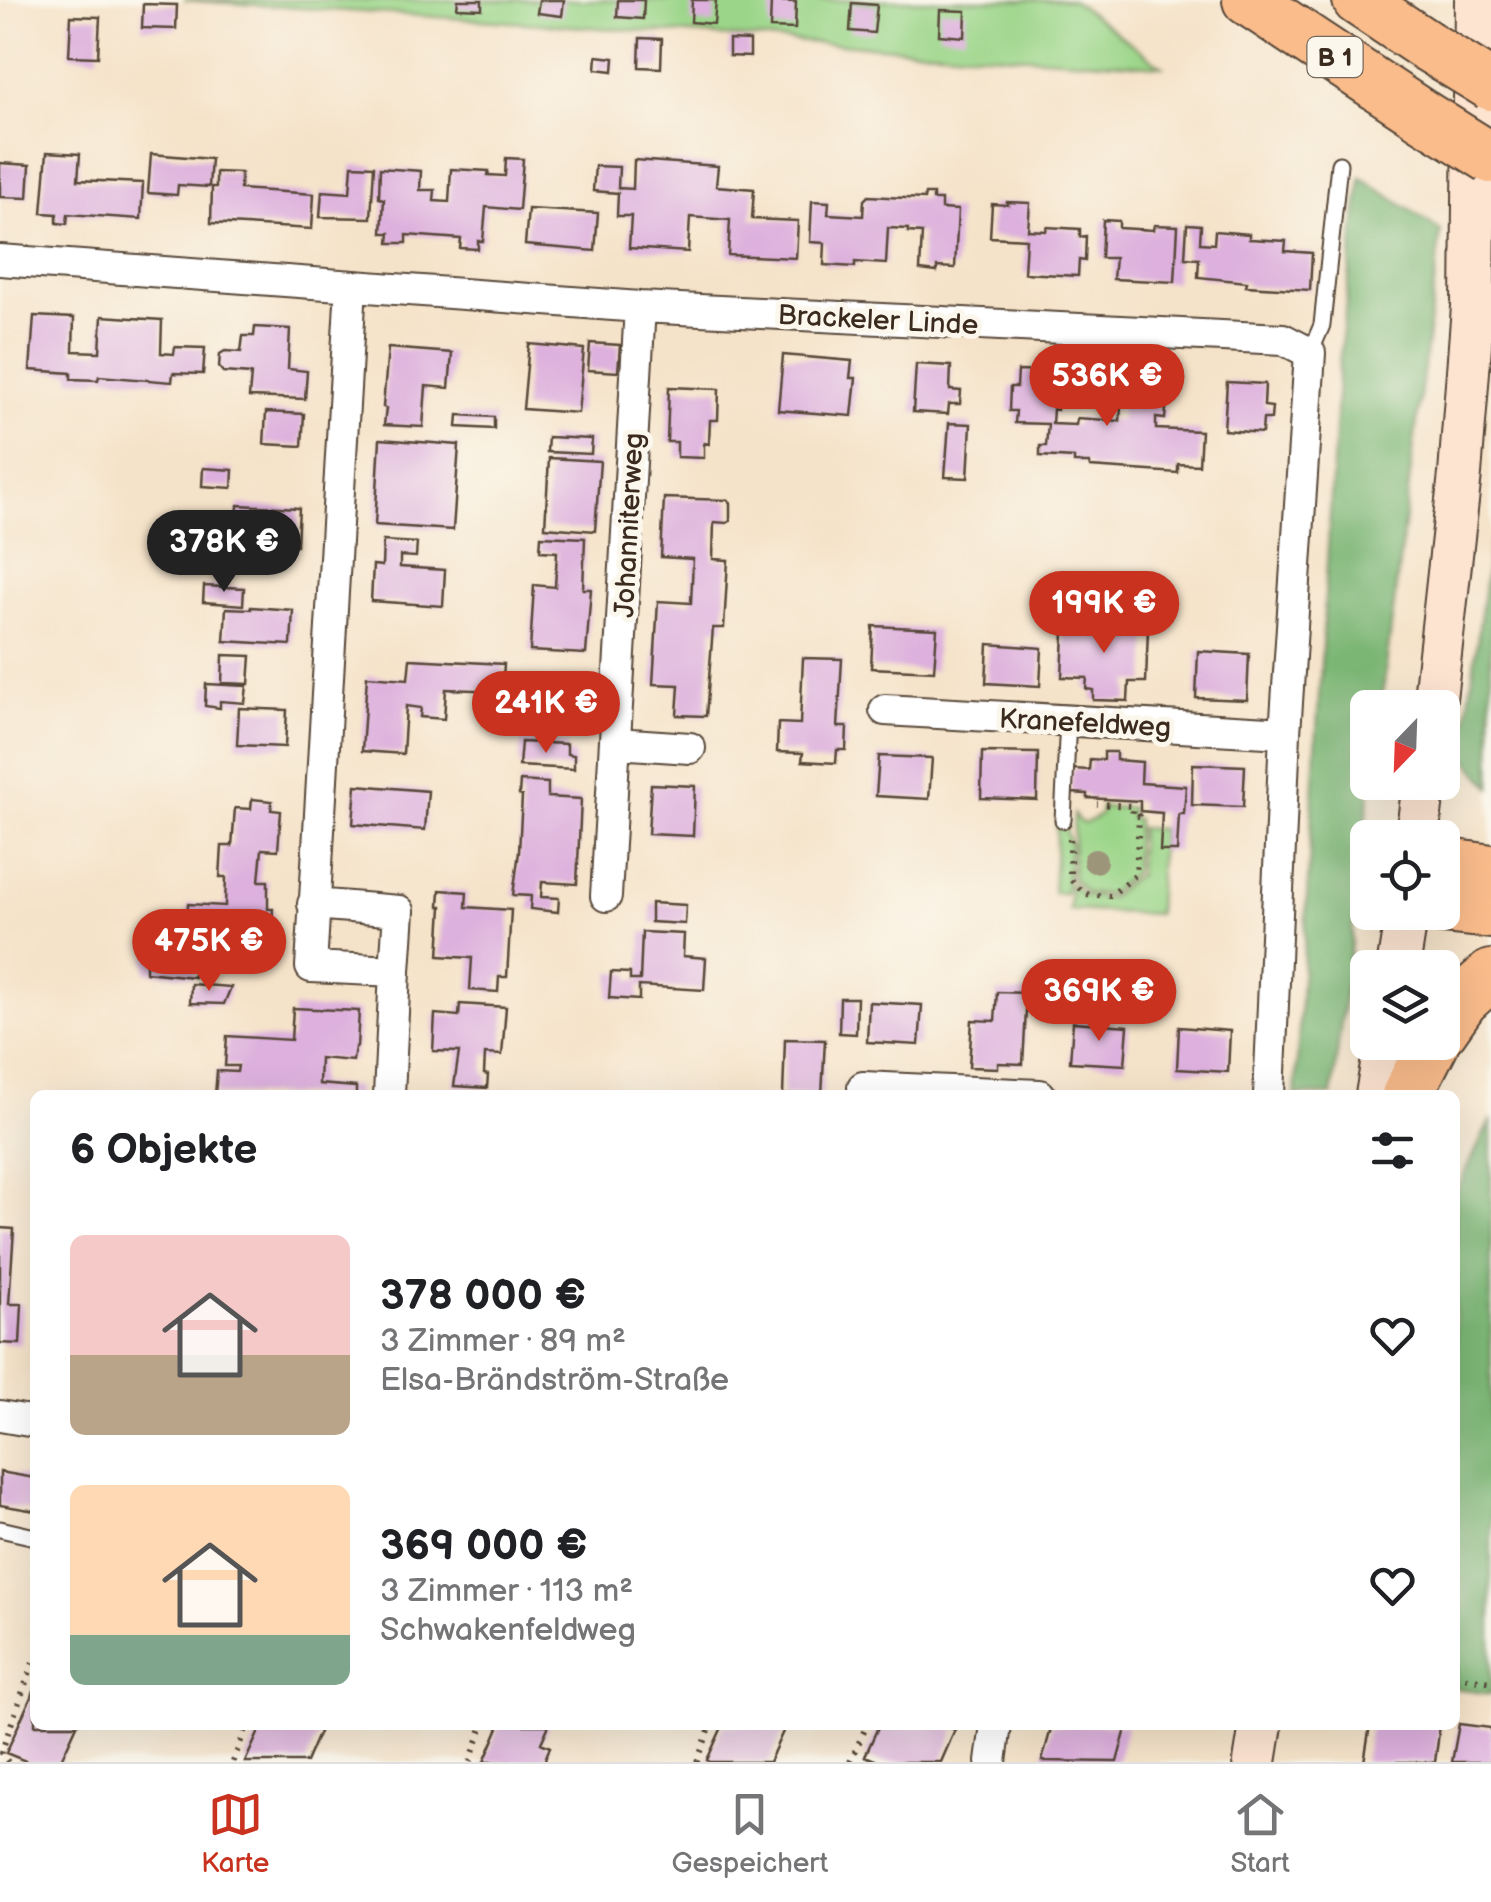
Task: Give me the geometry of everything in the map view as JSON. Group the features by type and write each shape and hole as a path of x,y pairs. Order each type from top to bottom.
{"highway":[{"name":"B 1","path":"1248,0 1491,158"},
{"name":"B 1","path":"1358,0 1491,85"},
{"path":"1460,866 1491,870"},
{"path":"1460,910 1491,913"},
{"path":"1460,1005 1491,975"},
{"path":"1409,1090 1424,1060"}],"main road":[{"path":"1436,690 1474,306 1476,0"},
{"path":"1379,1090 1383,1060"},
{"path":"1256,1762 1261,1730"}],"street":[{"name":"Brackeler Linde","path":"0,260 640,307 1283,338 1310,353"},
{"path":"351,286 311,967 395,971"},
{"name":"Johanniterweg","path":"606,896 640,307"},
{"path":"1269,1090 1285,733 1310,353"},
{"name":"Kranefeldweg","path":"884,710 1285,733"},
{"path":"616,743 690,748"},
{"path":"313,904 399,912 389,1090"},
{"path":"863,1088 914,1090"},
{"path":"0,1416 30,1421"},
{"path":"991,1762 995,1730"}],"lane":[{"path":"1310,353 1322,324 1339,164"},
{"path":"1063,820 1068,720"},
{"path":"0,1529 30,1536"}],"path":[{"path":"1097,804 1133,806 1132,816 1139,816 1136,874 1110,896"},
{"path":"8,1762 1,1753 30,1671"},
{"path":"1460,1677 1491,1682"},
{"path":"234,1762 245,1730"},
{"path":"470,1762 482,1730"},
{"path":"696,1762 709,1730"},
{"path":"850,1762 865,1730"}],"green space":[{"path":"184,0 1072,0 1162,66"},
{"path":"1361,177 1441,231 1383,690 1350,690 1350,800 1369,800 1366,820 1350,820 1353,930 1333,1090 1295,1090 1339,363"},
{"path":"1491,539 1491,787 1462,753"},
{"path":"1101,807 1131,808 1130,818 1137,819 1134,872 1109,894 1086,893 1072,878 1074,815 1086,823 1100,815"},
{"path":"1057,821 1067,822 1070,844 1066,893 1053,893"},
{"path":"1140,828 1161,829 1157,914 1069,910 1071,883 1083,896 1110,898 1138,876"},
{"path":"1491,1119 1491,1694 1460,1690 1460,1184"}],"building":[{"path":"458,0 482,0 482,9 457,8"},
{"path":"539,0 564,0 562,16 537,13"},
{"path":"618,0 644,0 643,19 617,17"},
{"path":"692,0 716,0 714,24 691,22"},
{"path":"771,1 796,2 795,29 770,28"},
{"path":"852,3 877,5 874,33 850,31"},
{"path":"143,4 177,5 176,29 142,28"},
{"path":"940,10 966,11 965,37 939,35"},
{"path":"71,16 100,17 98,57 69,56"},
{"path":"640,38 662,39 661,68 639,67"},
{"path":"729,40 750,41 750,57 729,56"},
{"path":"597,56 614,58 613,71 596,69"},
{"path":"47,152 80,154 78,180 143,183 141,219 68,214 67,224 57,223 57,214 42,213"},
{"path":"151,154 211,159 209,187 178,185 177,195 148,193"},
{"path":"506,158 523,159 519,210 486,207 483,241 478,241 478,249 460,248 461,239 407,235 407,243 389,243 390,233 382,233 384,199 379,198 380,168 421,171 420,190 435,190 434,201 449,202 451,169 505,176"},
{"path":"634,160 718,166 716,186 754,189 752,219 798,221 796,258 728,255 730,220 690,217 688,252 629,248 631,216 617,216 618,193 593,191 595,166 619,167 618,188 633,189"},
{"path":"0,163 30,165 28,198 0,197"},
{"path":"352,165 374,166 371,218 320,217 322,191 350,193"},
{"path":"216,172 241,173 240,189 314,194 312,229 211,223"},
{"path":"925,194 941,200 941,209 958,210 955,268 920,270 922,233 908,229 888,228 886,264 824,265 825,243 810,242 812,201 829,202 828,214 863,216 868,196 924,199"},
{"path":"1007,202 1030,203 1028,230 1080,229 1080,237 1086,236 1085,261 1079,260 1078,276 1024,273 1026,239 990,237 992,204 1008,205"},
{"path":"528,209 598,213 595,251 525,245"},
{"path":"1103,220 1119,221 1119,228 1153,230 1154,225 1178,226 1175,282 1113,279 1115,258 1101,258"},
{"path":"1187,224 1201,225 1200,243 1214,244 1215,231 1249,234 1249,239 1286,241 1285,251 1312,253 1310,290 1246,286 1247,282 1198,277 1199,259 1185,258"},
{"path":"34,316 74,318 73,351 100,352 102,316 162,320 161,353 174,354 175,347 205,348 203,374 173,373 172,382 99,376 98,380 71,379 71,373 30,370"},
{"path":"255,327 290,329 288,369 307,371 305,399 249,397 251,374 223,372 219,367 220,354 241,352 243,336 254,336"},
{"path":"590,343 620,345 618,372 588,370"},
{"path":"529,344 584,349 578,413 523,409"},
{"path":"388,348 452,353 449,388 426,386 423,427 384,425"},
{"path":"783,355 852,361 850,378 856,378 852,416 778,410"},
{"path":"916,364 951,366 950,390 961,391 960,404 949,404 948,414 913,412"},
{"path":"1018,371 1055,372 1053,400 1058,400 1052,424 1076,425 1077,418 1120,421 1123,378 1159,381 1157,408 1166,409 1165,419 1156,418 1156,429 1201,431 1199,465 1178,464 1178,473 1090,467 1089,463 1074,463 1074,458 1040,456 1040,446 1046,446 1048,424 1015,423 1016,411 1009,411 1010,387 1017,387"},
{"path":"1227,382 1265,384 1264,406 1272,407 1271,419 1263,419 1262,433 1224,430"},
{"path":"669,387 719,389 718,420 710,420 704,458 677,457 677,442 667,442"},
{"path":"266,412 304,414 302,446 264,444"},
{"path":"458,415 494,417 494,429 457,427"},
{"path":"949,423 971,424 968,478 945,477"},
{"path":"548,437 592,439 591,454 547,452"},
{"path":"380,439 459,445 453,530 375,525"},
{"path":"549,458 600,461 595,531 545,527"},
{"path":"203,468 233,470 232,488 202,486"},
{"path":"664,498 730,503 730,521 714,522 713,559 728,560 724,628 713,628 706,716 677,715 679,685 653,684 658,601 691,603 693,559 661,557"},
{"path":"238,505 299,508 297,545 257,543 256,559 218,553 220,524 237,525"},
{"path":"541,536 585,538 583,589 591,589 586,654 530,651 534,585 555,587 557,552 540,551"},
{"path":"383,541 417,543 416,557 400,556 400,567 445,570 443,606 371,601 373,565 382,566"},
{"path":"204,586 244,588 243,605 203,602"},
{"path":"226,608 293,610 291,645 224,641"},
{"path":"1065,610 1091,611 1090,627 1148,629 1146,682 1129,682 1128,701 1093,700 1093,690 1086,689 1087,678 1062,677"},
{"path":"873,626 937,629 934,671 871,668"},
{"path":"988,644 1042,648 1040,686 986,683"},
{"path":"1198,651 1249,654 1247,700 1196,698"},
{"path":"223,655 251,656 249,684 222,683"},
{"path":"803,658 842,659 838,727 847,727 846,750 837,750 836,763 802,761 803,753 777,752 778,723 800,724"},
{"path":"410,659 504,664 502,691 446,689 444,719 420,717 421,708 406,706 403,754 362,751 367,676 408,679"},
{"path":"206,684 247,686 245,703 220,701 220,708 205,706"},
{"path":"239,708 287,710 285,747 237,745"},
{"path":"521,742 567,744 567,754 574,755 574,769 519,766"},
{"path":"982,752 1038,753 1037,800 981,798"},
{"path":"1104,752 1116,752 1116,760 1142,762 1141,783 1186,786 1184,814 1179,814 1177,851 1160,851 1162,813 1140,811 1140,801 1087,798 1087,794 1071,793 1072,769 1089,770 1090,759 1104,760"},
{"path":"879,756 932,758 929,799 876,796"},
{"path":"1193,764 1245,766 1243,807 1192,805"},
{"path":"520,781 548,783 548,797 581,799 577,884 542,882 541,897 559,898 558,912 530,909 531,896 513,895 519,852"},
{"path":"651,784 695,786 693,836 648,834"},
{"path":"356,785 428,791 425,830 353,824"},
{"path":"252,799 272,801 271,810 281,811 278,850 262,849 259,881 268,881 268,909 273,909 271,946 235,944 234,970 207,968 208,925 187,924 188,904 225,906 226,877 220,877 222,846 232,846 235,808 251,809"},
{"path":"440,890 467,892 466,907 511,910 507,977 499,977 498,992 470,990 472,958 439,956"},
{"path":"651,903 686,905 685,924 651,922"},
{"path":"642,932 684,934 683,956 706,958 704,990 639,986 639,1000 609,998 611,972 630,973 630,980 640,980"},
{"path":"146,956 195,961 194,977 146,972"},
{"path":"191,984 231,987 224,1004 190,1003"},
{"path":"997,992 1027,993 1023,1064 969,1067 972,1020 995,1021"},
{"path":"840,998 857,998 856,1034 839,1033"},
{"path":"869,1002 922,1005 919,1045 867,1042"},
{"path":"460,1004 506,1007 502,1055 485,1054 487,1088 454,1086 459,1052 433,1051 435,1014 459,1016"},
{"path":"293,1008 359,1011 353,1061 320,1058 319,1084 356,1090 215,1090 217,1071 237,1072 238,1066 225,1066 227,1036 291,1040"},
{"path":"1073,1022 1128,1026 1125,1065 1070,1062"},
{"path":"1179,1027 1230,1031 1228,1072 1177,1069"},
{"path":"785,1039 825,1040 822,1090 783,1090"},
{"path":"0,1228 14,1229 9,1304 22,1304 20,1344 0,1343"},
{"path":"0,1472 30,1477 30,1510 0,1505"},
{"path":"30,1699 30,1730 75,1730 60,1762 28,1762 6,1753"},
{"path":"1460,1724 1491,1728 1491,1762 1452,1762"},
{"path":"260,1730 320,1730 306,1762 245,1762"},
{"path":"498,1730 547,1730 541,1743 550,1747 544,1762 484,1762"},
{"path":"721,1730 784,1730 769,1762 707,1760"},
{"path":"877,1730 955,1730 941,1762 880,1762 865,1756"},
{"path":"1051,1730 1126,1730 1117,1762 1042,1761"},
{"path":"1369,1730 1439,1730 1435,1762 1364,1762"}]}
